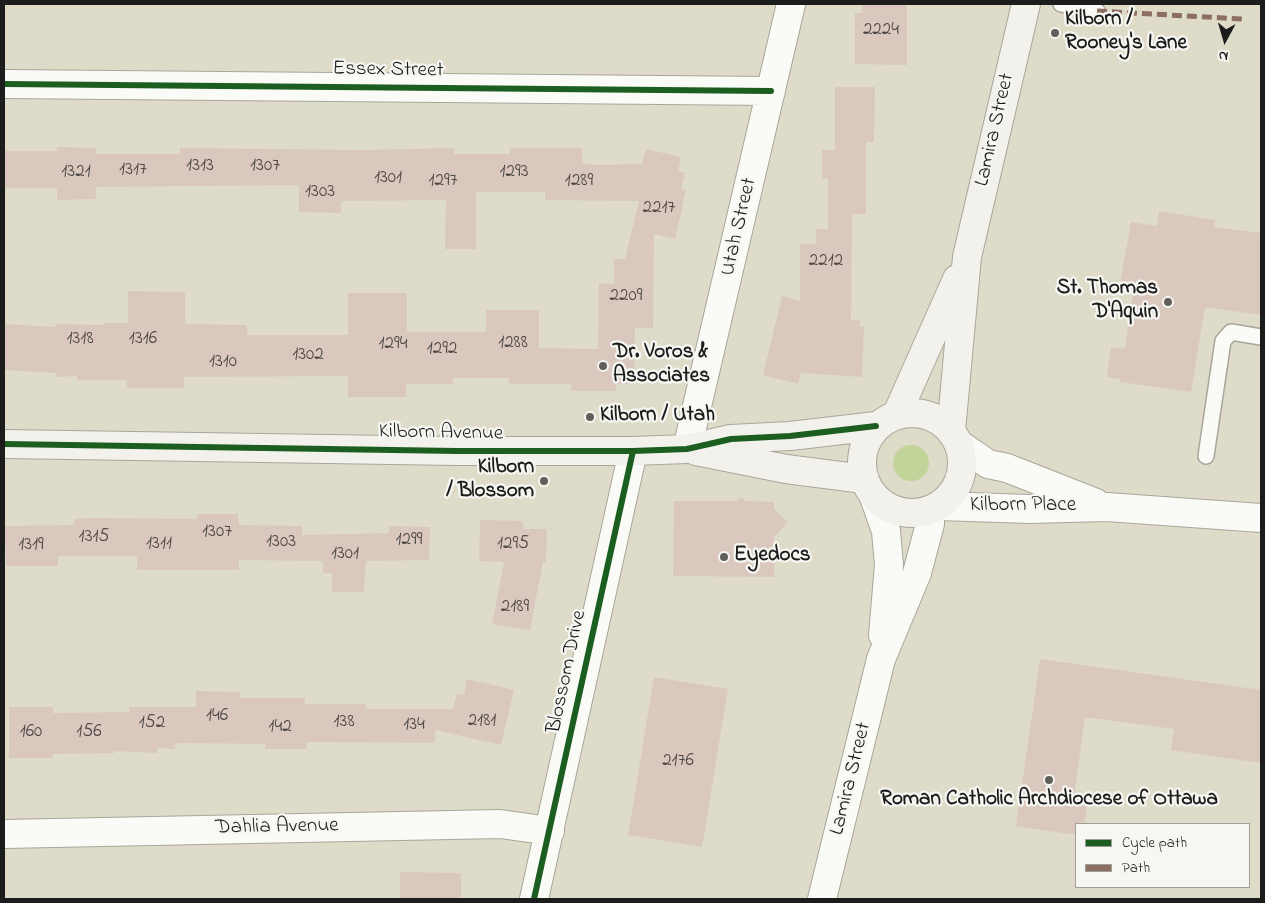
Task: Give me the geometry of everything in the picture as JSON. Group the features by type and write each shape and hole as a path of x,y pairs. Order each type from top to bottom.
{"street":[{"name":"Utah Street","path":"687,449 791,4"},
{"name":"Lamira Street","path":"955,437 967,257 1026,4"},
{"name":"Essex Street","path":"4,84 771,91"},
{"name":"Lamira Street","path":"887,420 967,257"},
{"path":"912,412 926,414 940,421 955,437 963,461 960,478 952,494 935,508 910,514 890,509 869,488 861,461 863,451 866,442 887,420 912,412"},
{"name":"Kilborn Avenue","path":"4,444 457,451 633,451 687,449 731,440 790,436 887,420"},
{"name":"Kilborn Place","path":"955,437 988,464 1007,468 1107,507"},
{"name":"Kilborn Avenue","path":"687,449 869,488"},
{"name":"Blossom Drive","path":"534,899 633,451"},
{"name":"Lamira Street","path":"822,899 881,658 889,565 886,531 869,488"},
{"name":"Kilborn Place","path":"935,508 1030,509 1107,507 1261,518"},
{"name":"Lamira Street","path":"881,658 917,573 935,508"},
{"name":"Dahlia Avenue","path":"4,834 500,824 550,831"}],"lane":[{"path":"1061,4 1097,11"},
{"path":"1206,456 1223,341 1231,332 1261,337"}],"green space":[{"path":"911,445 918,446 924,450 928,456 928,470 924,476 918,480 911,481 904,480 898,476 894,470 893,463 894,456 898,450 904,446"}],"building":[{"path":"862,4 907,4 907,65 855,64 855,13 862,13"},
{"path":"835,87 875,87 874,142 866,142 866,214 852,214 851,320 860,320 859,326 864,327 862,377 801,373 798,384 763,375 782,296 800,301 800,244 816,244 816,229 828,229 828,178 822,179 822,150 835,150"},
{"path":"57,147 96,148 96,154 180,154 180,148 365,150 454,148 454,154 510,154 510,148 582,148 582,163 598,165 642,164 646,149 681,157 678,171 685,173 681,189 686,190 675,239 654,234 653,328 635,328 634,384 616,384 616,391 571,391 571,384 509,384 509,378 453,378 453,384 406,384 406,397 348,397 348,376 184,377 184,388 127,388 127,380 77,380 77,376 56,377 56,373 4,370 4,324 56,327 56,324 104,325 104,323 128,323 128,291 185,292 185,324 247,325 247,335 348,335 348,293 407,293 407,332 486,332 486,310 539,310 539,348 598,349 599,283 614,284 614,259 625,259 639,201 545,200 545,192 476,192 476,249 445,249 446,200 341,201 341,213 299,212 299,185 96,187 96,199 57,200 57,188 4,188 4,151 57,151"},
{"name":"St. Thomas D'Aquin","path":"1159,211 1215,220 1214,227 1261,233 1261,315 1205,307 1191,392 1120,382 1120,379 1107,377 1111,347 1125,349 1133,292 1119,290 1131,222 1157,226"},
{"name":"Eyedocs","path":"741,497 746,501 774,502 774,509 788,522 774,537 774,577 673,576 674,501 736,501"},
{"path":"197,514 238,514 239,525 302,526 302,535 389,533 389,526 430,527 429,560 366,561 364,592 332,592 332,573 323,573 323,561 239,560 239,570 137,570 137,556 58,556 58,566 6,566 5,526 74,525 74,519 91,518 197,519"},
{"path":"480,520 523,521 523,529 547,529 546,562 543,562 530,630 492,624 504,562 479,561"},
{"name":"Roman Catholic Archdiocese of Ottawa","path":"1040,659 1261,690 1261,763 1171,750 1174,729 1085,717 1074,797 1088,799 1084,823 1075,823 1075,835 1016,826"},
{"path":"654,677 728,689 702,847 628,835"},
{"path":"467,679 514,690 501,745 435,730 435,743 307,742 307,749 265,749 265,744 178,743 178,745 174,745 175,749 157,748 157,753 114,751 114,753 53,754 53,758 9,758 9,707 53,707 53,713 129,712 129,707 196,707 196,691 240,692 239,698 305,698 305,704 366,704 366,709 453,709 457,694 464,695"},
{"path":"400,872 461,873 461,899 400,899"}],"marked path":[{"path":"1097,11 1242,19"}],"cycle path":[{"path":"4,84 771,91"},
{"path":"4,444 457,451 633,451 687,449 731,439 790,436 876,426"},
{"path":"534,899 633,451"}],"place":[{"name":"Kilborn / Rooney's Lane","path":"1055,33"},
{"name":"St. Thomas D'Aquin","path":"1168,302"},
{"name":"Dr. Voros & Associates","path":"603,366"},
{"name":"Kilborn / Utah","path":"590,417"},
{"name":"Kilborn / Blossom","path":"544,481"},
{"name":"Eyedocs","path":"724,557"},
{"name":"Roman Catholic Archdiocese of Ottawa","path":"1049,780"}]}
